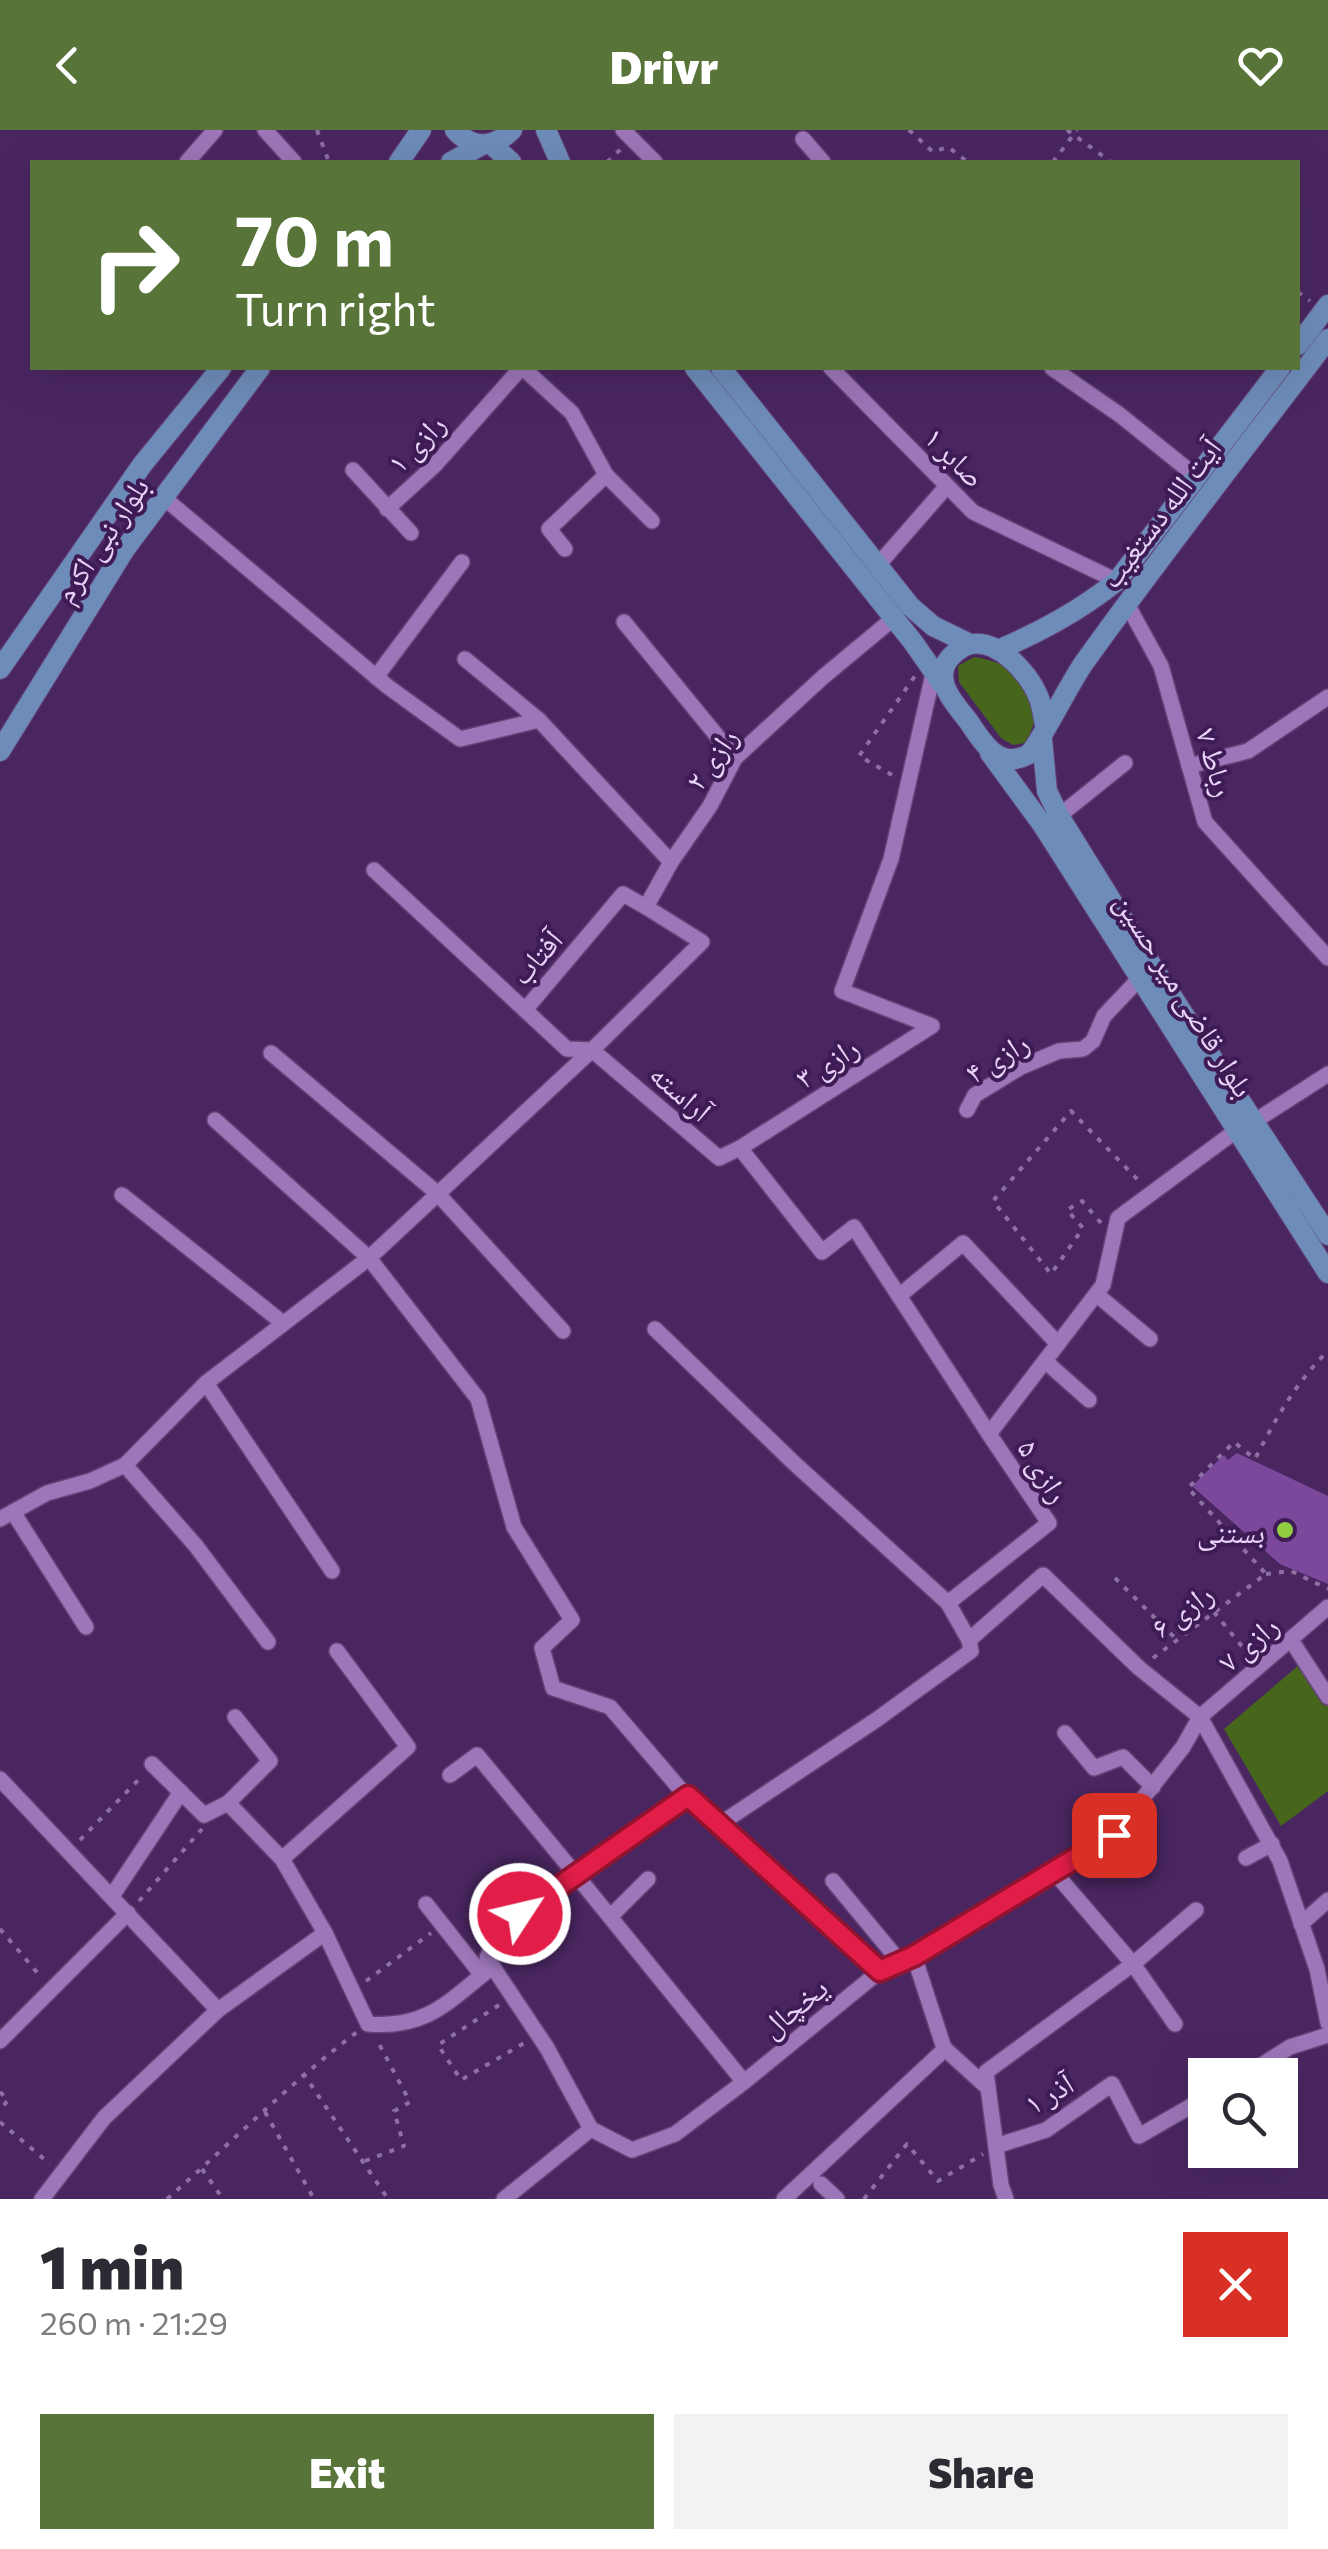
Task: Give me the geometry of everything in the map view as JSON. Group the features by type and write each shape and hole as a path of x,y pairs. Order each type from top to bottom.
{"main road":[{"path":"400,160 421,130"},
{"path":"456,130 460,136 487,144 508,160"},
{"path":"455,160 500,142 512,130"},
{"path":"546,130 559,160"},
{"path":"1300,342 1328,305"},
{"name":"آیت الله دستغیب","path":"1044,732 1082,664 1328,339"},
{"name":"بلوار نبی اکرم","path":"0,669 142,466 219,370"},
{"name":"بلوار نبی اکرم","path":"0,751 126,548 259,370"},
{"path":"697,370 935,672 970,644"},
{"path":"723,370 910,606 933,626 970,644 998,650"},
{"name":"آیت الله دستغیب","path":"998,650 1083,608 1117,580 1278,370"},
{"name":"بلوار قاضی میر حسین","path":"998,650 1022,670 1038,695 1047,792 1058,816 1152,966 1328,1272"},
{"name":"بلوار قاضی میر حسین","path":"935,672 1042,824 1140,978 1328,1235"},
{"path":"989,752 1008,760 1028,755 1044,732"}],"street":[{"path":"189,160 215,130"},
{"path":"265,130 292,160"},
{"path":"624,130 653,160"},
{"path":"803,139 821,160"},
{"name":"رازی ۱","path":"387,509 435,465 520,370"},
{"path":"524,370 572,413 606,475 652,520"},
{"name":"صابر ۱","path":"833,370 973,512 1117,580"},
{"path":"1055,370 1120,415 1196,477"},
{"path":"353,470 411,533"},
{"path":"565,549 549,529 606,475"},
{"path":"878,565 947,486"},
{"path":"164,498 376,678 460,739 539,720"},
{"path":"376,678 462,562"},
{"name":"رباط ۷","path":"1128,604 1161,666 1205,822 1328,958"},
{"name":"رازی ۲","path":"646,907 710,806 735,758 894,618"},
{"path":"624,622 735,758"},
{"path":"465,659 539,720 671,862"},
{"name":"رازی ۳","path":"740,1148 932,1026 842,991 890,859 935,672"},
{"path":"1189,766 1248,750 1328,698"},
{"path":"1058,816 1125,763"},
{"path":"374,870 524,1010"},
{"name":"آفتاب","path":"592,1050 567,1048 524,1010 624,894 646,907"},
{"path":"86,1627 6,1515 47,1493 90,1481 125,1465 206,1383 368,1258 592,1050 702,942 646,907"},
{"name":"رازی ۴","path":"967,1110 975,1094 1021,1068 1059,1050 1083,1049 1093,1041 1104,1016 1140,978"},
{"name":"آراسته","path":"592,1050 719,1158 740,1148"},
{"path":"271,1053 437,1193 563,1332"},
{"path":"1246,1125 1328,1074"},
{"path":"215,1120 368,1258 478,1398 514,1527 572,1620 542,1648 553,1688 610,1707 688,1796 880,1971"},
{"name":"رازی ۵","path":"948,1603 1049,1523 989,1434 1103,1286 1118,1218 1246,1125"},
{"path":"740,1148 822,1252 854,1226 989,1434"},
{"path":"122,1195 283,1323"},
{"path":"899,1296 963,1243 1058,1344"},
{"path":"1096,1294 1150,1339"},
{"path":"655,1329 948,1603 971,1651 720,1824"},
{"path":"1045,1361 1089,1400"},
{"path":"206,1383 332,1571"},
{"path":"125,1465 196,1546 268,1642"},
{"path":"969,1640 1043,1575 1139,1668 1200,1717 1272,1844 1302,1924 1328,2023"},
{"name":"رازی ۷","path":"1200,1717 1328,1607"},
{"path":"1291,1640 1328,1697"},
{"path":"282,1859 408,1747 338,1651"},
{"path":"152,1764 204,1814 225,1805 270,1762 236,1717"},
{"name":"یخچال","path":"591,2130 632,2150 674,2134 880,1971 1055,1873 1114,1835 1183,1747 1200,1717"},
{"path":"1065,1733 1094,1768 1123,1758 1153,1787"},
{"path":"450,1775 476,1756 744,2082"},
{"path":"0,1779 218,2010"},
{"path":"112,1896 181,1792"},
{"path":"487,1971 487,1958 500,1929 688,1796"},
{"path":"225,1805 282,1859 325,1932 368,2024 396,2026 428,2017 487,1971"},
{"path":"1246,1858 1272,1844"},
{"path":"1055,1873 1133,1964 1174,2024"},
{"path":"610,1916 648,1879"},
{"path":"833,1881 907,1959 945,2049 988,2088"},
{"path":"1302,1924 1328,1900"},
{"path":"426,1904 512,1997 591,2130 504,2199"},
{"path":"1006,2199 986,2072 1133,1964 1196,1910"},
{"path":"0,2040 128,1914"},
{"path":"42,2199 104,2118 218,2010 325,1932"},
{"path":"1273,2058 1290,2047 1328,2035"},
{"path":"784,2199 945,2049"},
{"name":"آذر ۱","path":"996,2146 1046,2130 1112,2084 1139,2136 1188,2108"},
{"path":"821,2184 837,2199"}],"path":[{"path":"909,130 933,152 948,147 965,160"},
{"path":"1067,130 1075,132 1109,160"},
{"path":"320,131 329,160"},
{"path":"1054,160 1075,132"},
{"path":"908,785 859,756 935,672"},
{"path":"1114,1238 1082,1201 1067,1210 1083,1228 1051,1274 993,1202 1071,1111 1152,1193"},
{"path":"1328,1351 1298,1386 1255,1459 1234,1442 1188,1488 1266,1574 1291,1571 1328,1589"},
{"name":"رازی ۶","path":"1139,1668 1266,1574"},
{"path":"1115,1578 1177,1640"},
{"path":"1214,1612 1260,1669"},
{"path":"70,1850 152,1764"},
{"path":"128,1914 225,1805"},
{"path":"352,1990 443,1925"},
{"path":"0,1929 50,1988"},
{"path":"512,1997 438,2045 460,2080 538,2035"},
{"path":"167,2199 303,2073 368,2024 410,2102 394,2112 404,2146 364,2161"},
{"path":"303,2073 388,2199"},
{"path":"0,2092 8,2100 0,2110"},
{"path":"265,2112 314,2199"},
{"path":"0,2122 61,2174"},
{"path":"864,2199 908,2144 938,2181 996,2146"},
{"path":"202,2168 224,2199"}],"green space":[{"path":"974,657 1006,667 1027,686 1035,712 1025,743 1013,745 1001,738 959,682 958,666"},
{"path":"1299,1665 1328,1706 1328,1791 1281,1826 1224,1729"}],"building":[{"name":"بستنی","path":"1237,1453 1328,1496 1328,1584 1280,1564 1192,1486 1224,1455 1228,1460"}],"place":[{"name":"بستنی","path":"1285,1530"}],"route":[{"path":"520,1914 688,1796 880,1971 914,1956 1114,1835"}]}
